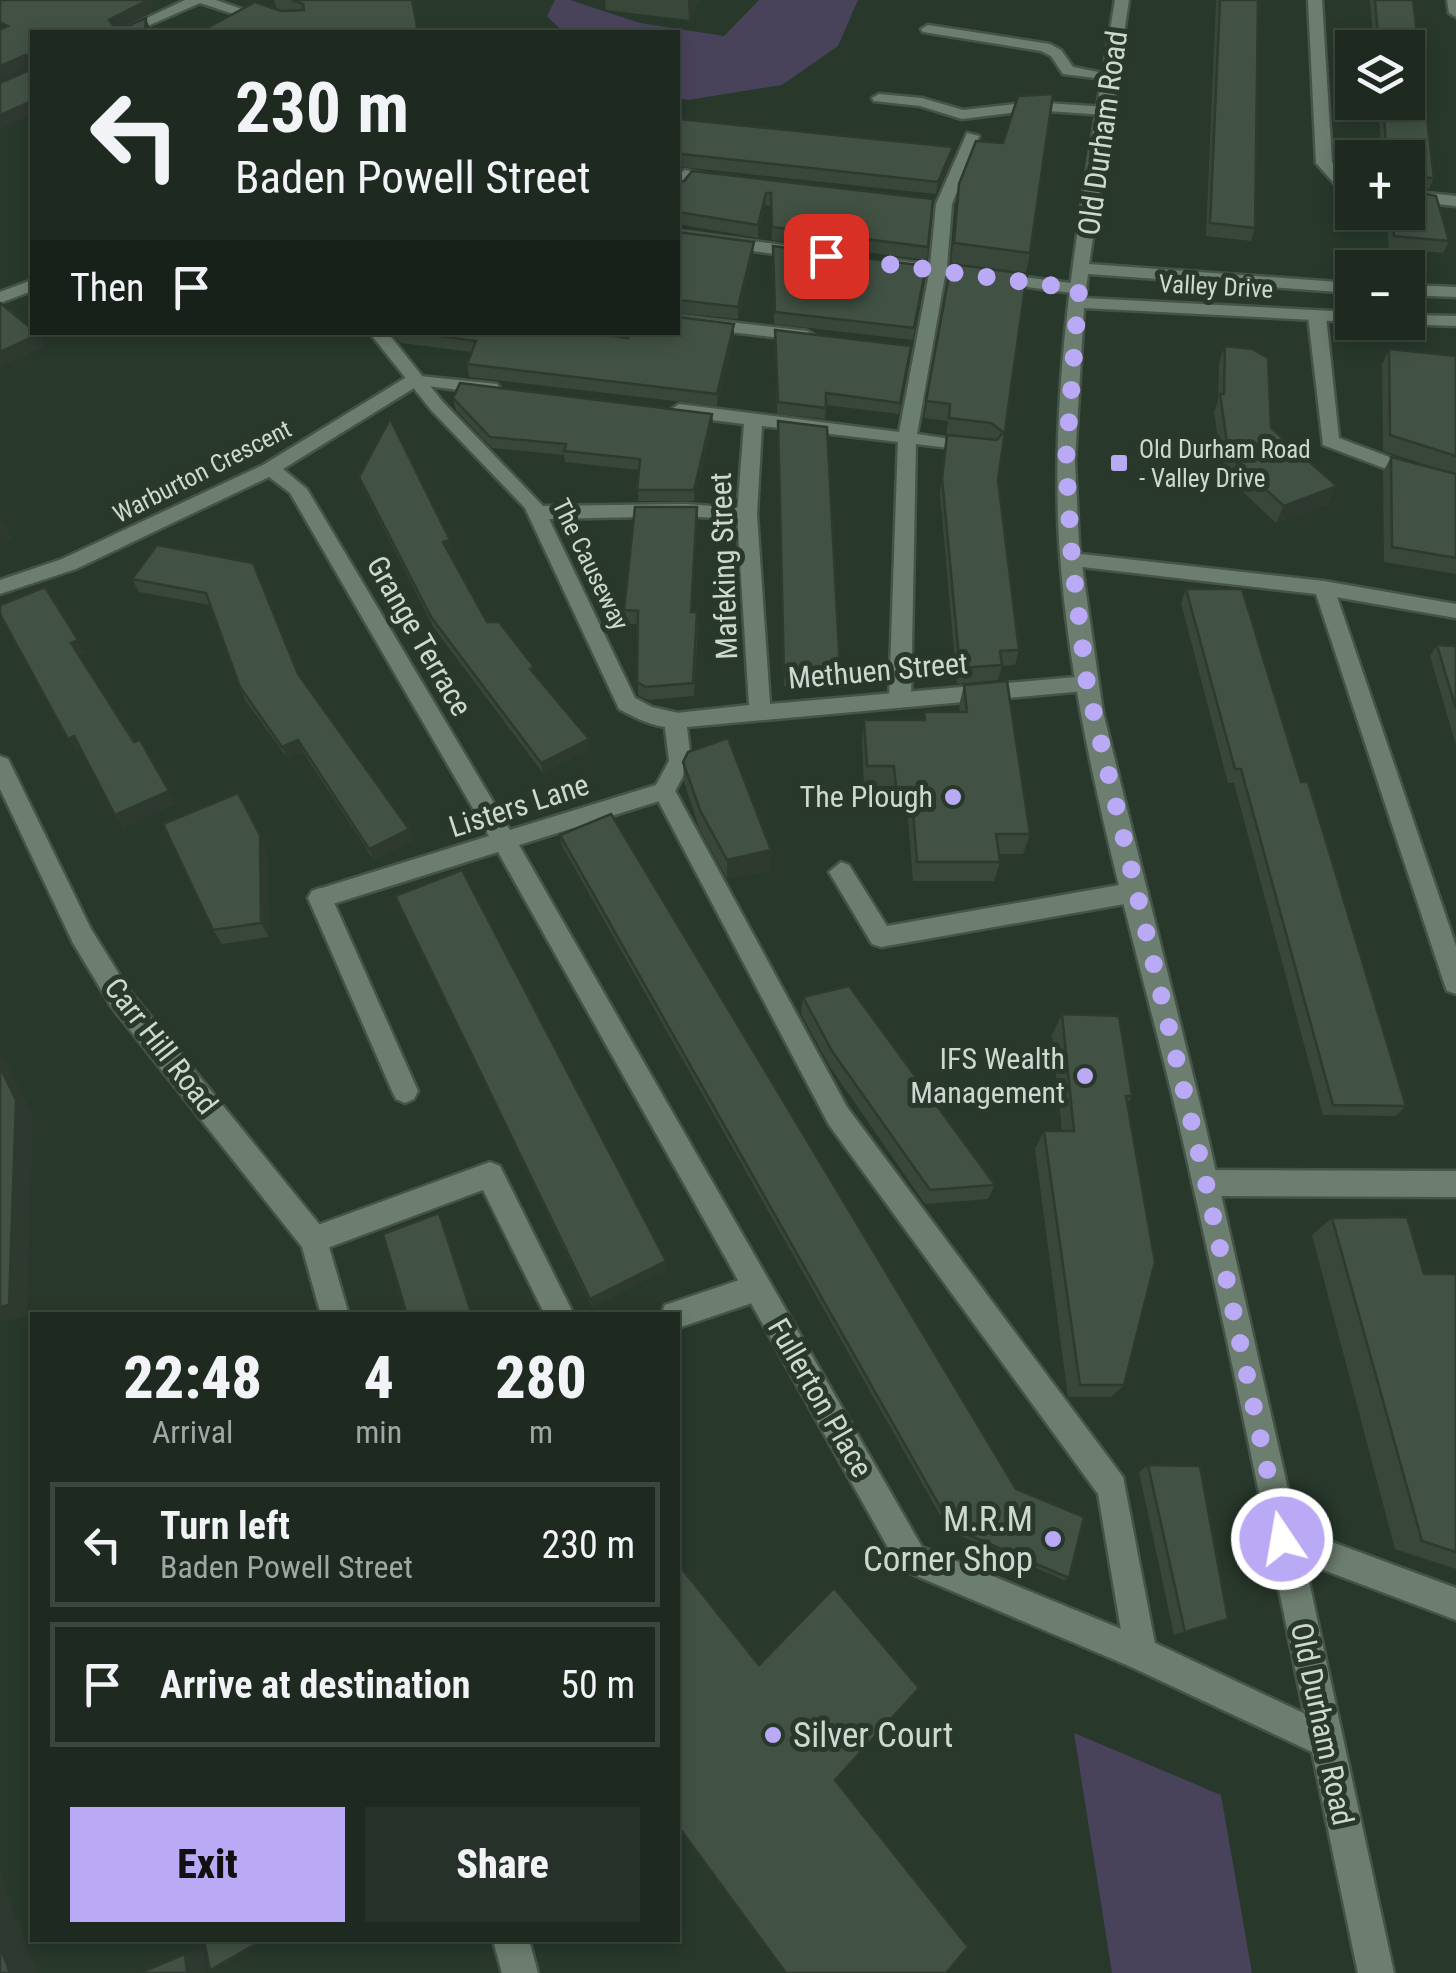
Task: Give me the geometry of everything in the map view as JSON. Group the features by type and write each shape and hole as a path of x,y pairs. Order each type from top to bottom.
{"street":[{"path":"129,30 199,0 295,30"},
{"name":"Old Durham Road","path":"1122,0 1080,287 1066,460 1072,560 1087,684 1206,1183 1376,1973"},
{"path":"1315,0 1324,163 1335,175"},
{"path":"1454,0 1456,13"},
{"path":"928,29 1035,45 1056,52 1068,71 1110,76"},
{"path":"879,98 922,102 962,115 1033,106 1105,111"},
{"path":"900,700 907,440 915,349 938,271 935,203 972,136"},
{"path":"680,184 685,175 740,181"},
{"path":"1425,198 1456,201"},
{"path":"680,236 826,256"},
{"path":"882,263 1080,287"},
{"path":"0,298 30,286"},
{"name":"Valley Drive","path":"1080,287 1335,288"},
{"name":"Valley Drive","path":"1080,287 1335,317"},
{"path":"1425,291 1456,292"},
{"path":"1317,316 1330,440 1418,474 1456,480"},
{"path":"1425,320 1456,321"},
{"path":"680,321 830,339"},
{"name":"The Causeway","path":"379,335 538,513 628,703 646,714 675,720"},
{"path":"416,380 516,391"},
{"name":"Warburton Crescent","path":"0,588 69,564 270,469 416,380"},
{"path":"654,407 987,449"},
{"name":"Mafeking Street","path":"753,419 747,514 760,712"},
{"name":"Grange Terrace","path":"270,469 297,489 506,844"},
{"path":"538,513 685,510 747,514"},
{"path":"1072,560 1324,588 1456,611"},
{"path":"1324,588 1456,983"},
{"name":"Methuen Street","path":"675,720 1087,684"},
{"path":"675,720 680,761 664,791 838,1116 1112,1488 1141,1654"},
{"name":"Carr Hill Road","path":"0,766 82,936 120,998 314,1240 334,1312"},
{"name":"Listers Lane","path":"405,1091 320,898 506,844 664,791"},
{"name":"Fullerton Place","path":"506,844 911,1558 1141,1654 1326,1741"},
{"path":"841,872 881,937 1136,892"},
{"path":"314,1240 490,1176 558,1312"},
{"path":"1206,1183 1456,1184"},
{"path":"680,1313 757,1288"},
{"path":"1282,1539 1456,1604"},
{"path":"512,1942 520,1973"}],"shaded area":[{"path":"555,0 570,0 640,23 724,36 759,0 858,0 838,46 782,85 688,100 680,98 680,30 561,30 547,16"},
{"path":"1074,1733 1221,1795 1252,1973 1112,1973"}],"building":[{"path":"0,0 148,0 109,20 113,25 130,25 146,18 145,30 30,30 30,58 26,55 0,66 0,30 8,26 0,22"},
{"path":"292,0 412,0 418,30 204,30 255,2 281,11 304,10 303,4"},
{"path":"1220,0 1258,0 1255,228 1210,223"},
{"path":"1375,0 1413,0 1417,30 1378,30"},
{"path":"30,70 30,102 0,115 0,83"},
{"path":"1053,94 1030,253 954,243 959,184 976,141 1003,143 1018,96"},
{"path":"1425,102 1434,178 1425,178 1425,140 1386,140 1384,120 1425,120"},
{"path":"680,119 953,147 938,182 680,156"},
{"path":"692,171 933,199 928,247 772,227 771,193 766,193 758,225 680,212 680,182"},
{"path":"1425,194 1436,196 1449,241 1394,236 1394,230 1425,230"},
{"path":"680,232 754,242 738,307 680,300"},
{"path":"773,246 926,266 914,328 775,312"},
{"path":"951,264 1027,274 998,480 1019,650 1000,651 1002,665 960,668 942,478 947,435 997,440 1003,432 991,423 949,418 950,404 926,401"},
{"path":"0,303 30,327 30,335 37,335 0,352"},
{"path":"680,317 734,324 717,394 467,364 476,341 434,335 608,335 680,335"},
{"path":"775,330 911,346 900,403 826,393 826,408 778,402"},
{"path":"1225,346 1252,349 1268,358 1271,428 1337,486 1284,506 1229,456 1220,394 1224,394"},
{"path":"1389,349 1456,356 1456,456 1390,435"},
{"path":"460,383 712,414 694,490 637,490 640,459 564,451 566,444 490,437 453,398"},
{"path":"390,419 450,540 443,542 487,622 499,622 534,667 530,669 589,739 541,763 431,617 359,477"},
{"path":"778,421 827,427 840,670 784,676"},
{"path":"1391,457 1456,474 1456,558 1392,547"},
{"path":"635,507 697,507 691,612 697,612 693,683 646,687 637,682 638,611 624,610"},
{"path":"157,545 253,563 298,674 409,829 369,849 298,740 282,747 240,687 206,593 132,579"},
{"path":"45,587 78,640 71,643 134,742 140,740 169,791 115,815 74,736 68,739 0,614 0,605"},
{"path":"1186,589 1242,589 1301,782 1308,782 1406,1106 1333,1105 1241,769 1235,769"},
{"path":"1437,645 1456,646 1456,709"},
{"name":"The Plough","path":"1007,681 1030,834 996,834 1000,862 917,862 911,787 896,787 894,766 867,766 864,720 925,720 924,712 967,712 964,685"},
{"path":"728,738 771,850 727,860 700,810 683,762 688,752"},
{"path":"238,793 260,835 261,923 213,930 163,824"},
{"path":"611,814 1016,1489 1084,1517 1069,1578 952,1528 560,835"},
{"path":"462,870 666,1261 590,1299 395,896"},
{"path":"849,986 995,1185 930,1190 832,1051 803,997"},
{"path":"1062,1014 1119,1016 1132,1096 1126,1096 1155,1262 1124,1385 1080,1385 1044,1131 1074,1131"},
{"path":"0,1067 16,1100 9,1305 0,1307"},
{"path":"439,1213 471,1312 406,1312 383,1234"},
{"path":"1407,1217 1424,1274 1456,1274 1456,1552 1422,1541 1332,1218"},
{"path":"1148,1465 1200,1466 1228,1619 1185,1632"},
{"name":"Silver Court","path":"680,1566 759,1665 834,1588 919,1688 835,1780 968,1947 946,1973 786,1973 680,1829"},
{"path":"204,1942 259,1942 210,1970"},
{"path":"0,1946 10,1973 0,1973"},
{"path":"185,1954 187,1973 140,1973"}],"place":[{"name":"Old Durham Road - Valley Drive","path":"1119,463"},
{"name":"The Plough","path":"953,797"},
{"name":"IFS Wealth Management","path":"1085,1076"},
{"name":"M.R.M Corner Shop","path":"1053,1539"},
{"name":"Silver Court","path":"773,1735"}],"route":[{"path":"826,256 1079,289 1066,460 1072,560 1087,684 1206,1183 1282,1539"}]}
